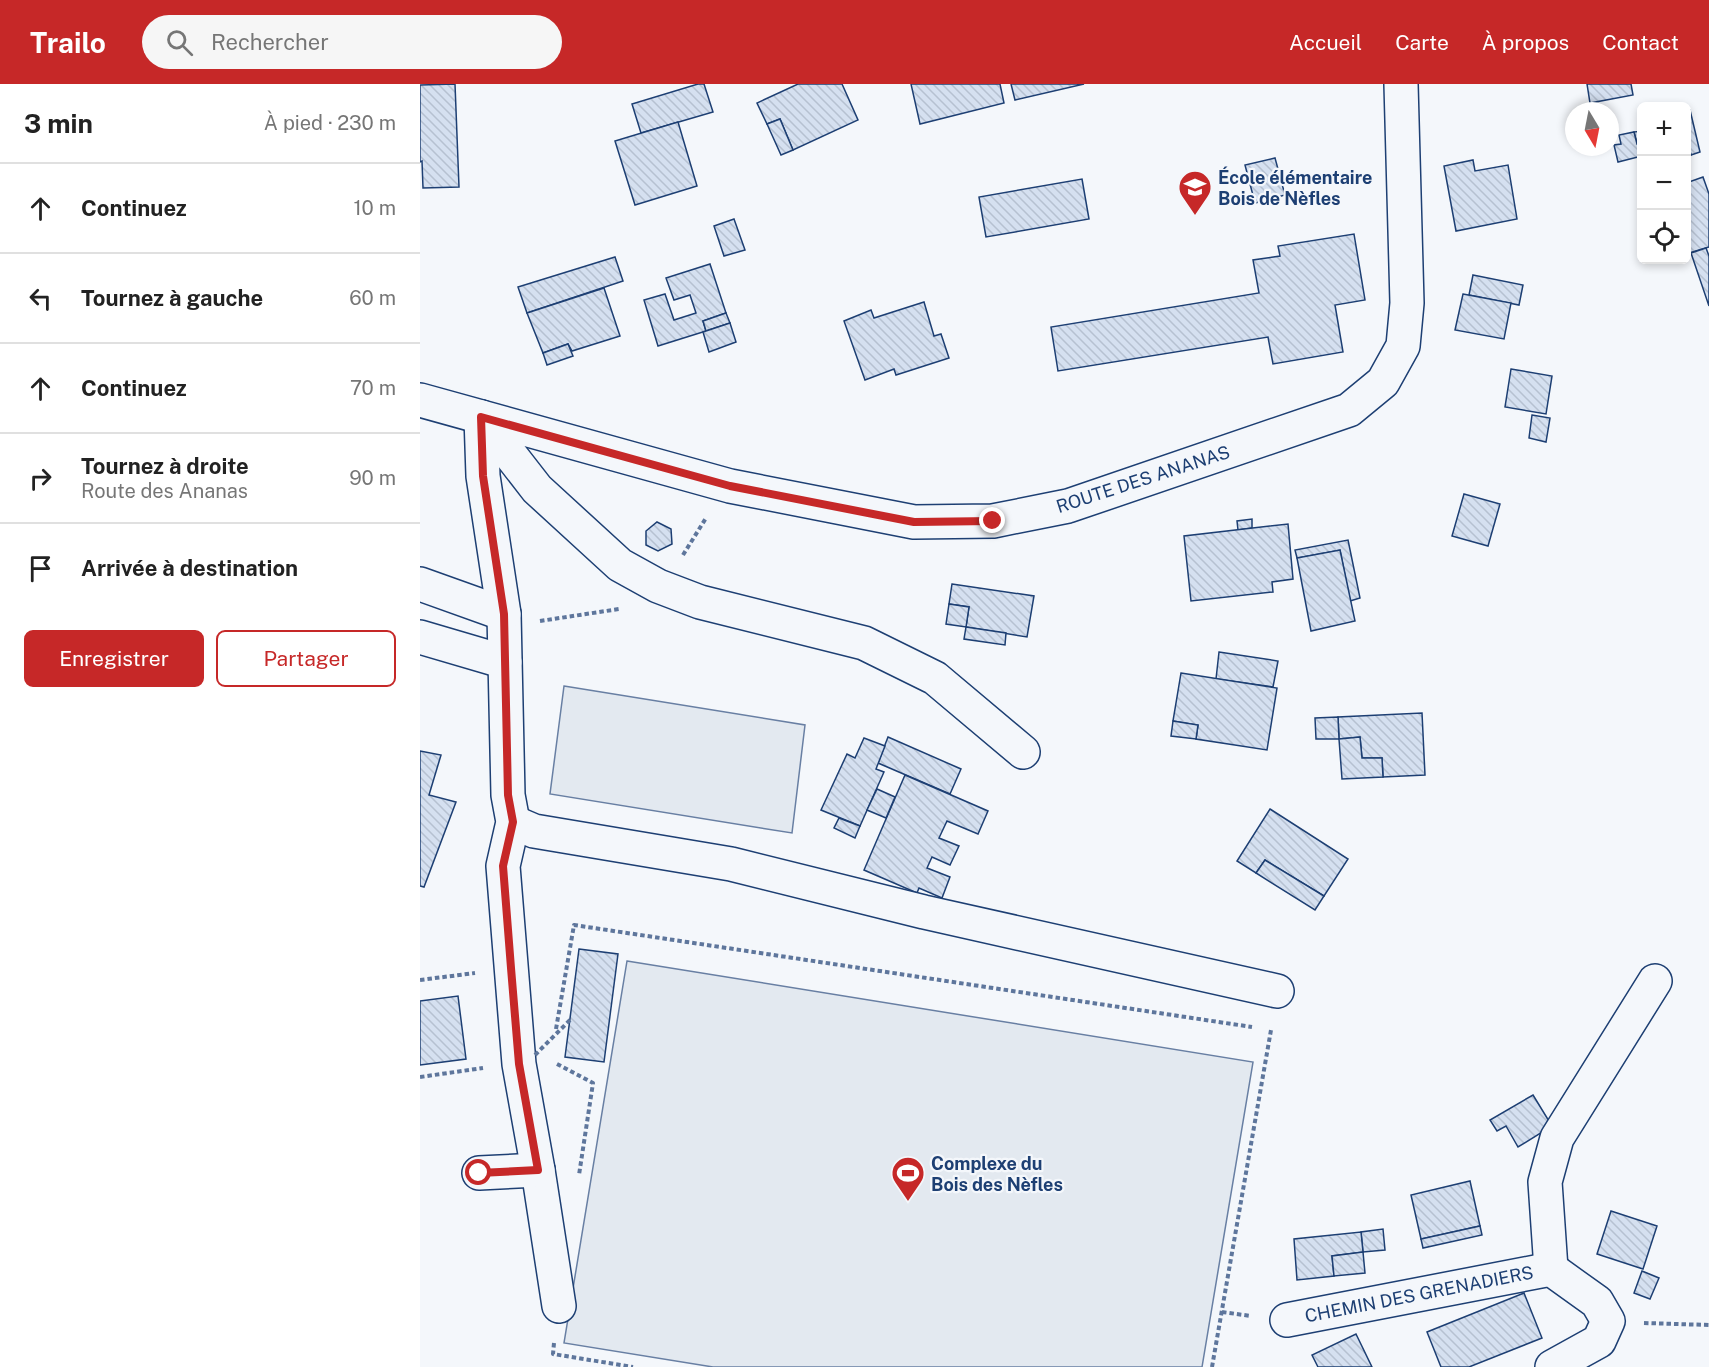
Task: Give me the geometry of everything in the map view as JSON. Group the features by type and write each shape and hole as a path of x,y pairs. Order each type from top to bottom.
{"street":[{"name":"ROUTE DES ANANAS","path":"420,400 730,486 914,522 993,521 1068,506 1349,410 1383,382 1403,346 1407,303 1401,84"},
{"path":"481,417 537,489 620,565 665,588 700,602 864,643 935,678 1023,752"},
{"path":"481,417 483,476 504,620 508,795 513,822 503,866 511,968 535,1060 538,1170 559,1306"},
{"path":"420,584 504,620"},
{"path":"420,636 505,663"},
{"path":"513,822 534,831 731,864 924,912 1276,991"},
{"name":"CHEMIN DES GRENADIERS","path":"1551,1269 1545,1182 1557,1138 1655,981"},
{"path":"479,1173 538,1170"},
{"name":"CHEMIN DES GRENADIERS","path":"1287,1320 1551,1269 1597,1302 1608,1321"},
{"path":"1552,1367 1599,1341 1608,1321"}],"path":[{"path":"665,588 692,538 730,486"},
{"path":"504,620 620,609"},
{"path":"552,1049 574,925 1271,1030 1212,1367"},
{"path":"420,980 511,968"},
{"path":"535,1060 571,1019"},
{"path":"420,1077 535,1060 593,1083 579,1177"},
{"path":"559,1306 553,1354 633,1367"},
{"path":"1608,1321 1709,1325"}],"shaded area":[{"path":"564,686 805,725 792,833 550,794"},
{"name":"Complexe du Bois des Nèfles","path":"627,961 1253,1062 1202,1367 713,1367 564,1343"}],"building":[{"path":"455,84 459,187 423,188 422,161 420,162 420,85"},
{"path":"704,84 713,112 641,133 632,104"},
{"path":"798,84 842,84 858,120 793,150 780,119 767,124 757,103"},
{"path":"911,84 1000,84 1004,103 920,124"},
{"path":"1011,84 1084,84 1015,100"},
{"path":"1587,84 1631,84 1633,95 1590,102"},
{"path":"1691,114 1700,152 1691,155"},
{"path":"780,119 793,150 781,155 767,124"},
{"path":"678,122 697,186 635,205 615,141"},
{"path":"1634,132 1637,157 1618,162 1617,156 1619,156 1619,144 1621,144 1619,135"},
{"path":"1275,158 1285,195 1255,203 1245,165"},
{"path":"1473,160 1475,171 1508,165 1517,219 1456,231 1444,166"},
{"path":"1703,177 1709,194 1709,247 1691,252 1691,210 1691,181"},
{"path":"1082,179 1089,219 986,237 979,197"},
{"path":"734,219 745,250 724,256 714,226"},
{"path":"1354,234 1365,300 1335,305 1343,352 1273,364 1268,337 1058,371 1051,327 1259,293 1253,260 1280,256 1278,246"},
{"path":"1706,248 1709,256 1709,306 1691,253"},
{"path":"615,257 623,281 527,313 518,287"},
{"path":"710,264 726,313 703,321 706,331 658,346 644,300 665,294 674,320 696,313 690,295 674,300 666,278"},
{"path":"1473,275 1523,285 1519,305 1469,295"},
{"path":"604,288 620,336 572,351 568,344 543,353 527,313"},
{"path":"1463,294 1511,303 1504,339 1455,330"},
{"path":"924,302 934,336 941,334 949,358 896,375 894,369 865,380 844,321 871,310 874,318"},
{"path":"726,313 730,323 706,331 703,321"},
{"path":"730,323 736,342 709,352 703,332"},
{"path":"568,344 573,356 547,365 543,353"},
{"path":"1511,369 1552,376 1546,414 1505,407"},
{"path":"1532,415 1550,418 1546,442 1529,438"},
{"path":"1464,494 1500,504 1488,546 1452,536"},
{"path":"1252,519 1252,528 1238,530 1237,521"},
{"path":"657,522 671,529 672,544 658,551 646,545 646,531"},
{"path":"1288,524 1293,579 1272,582 1273,592 1191,601 1184,536"},
{"path":"1348,540 1360,598 1350,601 1340,550 1297,558 1295,550"},
{"path":"1340,550 1355,621 1311,631 1297,558"},
{"path":"952,584 1034,596 1027,637 966,627 969,607 949,604"},
{"path":"949,604 969,607 966,627 946,624"},
{"path":"966,627 1006,633 1005,645 964,639"},
{"path":"1219,652 1278,661 1273,687 1216,679"},
{"path":"1181,673 1277,688 1267,750 1196,739 1198,725 1173,721"},
{"path":"1422,713 1425,775 1383,777 1382,758 1362,758 1360,737 1339,739 1338,717"},
{"path":"1338,717 1339,739 1316,739 1315,718"},
{"path":"1173,721 1198,725 1196,739 1171,736"},
{"path":"888,737 961,769 950,794 878,763"},
{"path":"1360,737 1362,758 1382,758 1383,777 1342,779 1339,739"},
{"path":"864,738 885,746 876,769 884,772 860,826 821,810 847,754 855,758"},
{"path":"420,751 441,755 429,795 456,802 424,887 420,886"},
{"path":"905,775 988,811 978,834 947,821 939,838 959,846 950,865 932,857 927,868 950,877 942,898 919,888 917,893 864,870"},
{"path":"877,789 895,797 886,818 867,810"},
{"path":"1270,809 1348,859 1324,896 1265,860 1256,873 1237,861"},
{"path":"839,818 860,826 855,838 834,828"},
{"path":"1265,860 1324,896 1315,910 1256,873"},
{"path":"579,949 618,954 604,1062 565,1057"},
{"path":"458,996 466,1059 420,1065 420,1001"},
{"path":"1533,1095 1552,1126 1518,1147 1506,1126 1497,1131 1490,1120"},
{"path":"1470,1181 1480,1226 1421,1239 1411,1195"},
{"path":"1611,1211 1657,1226 1643,1269 1597,1254"},
{"path":"1480,1226 1482,1235 1423,1248 1421,1239"},
{"path":"1383,1229 1385,1250 1363,1252 1361,1232"},
{"path":"1361,1232 1363,1252 1332,1256 1334,1276 1297,1280 1294,1239"},
{"path":"1363,1252 1365,1273 1334,1276 1332,1256"},
{"path":"1642,1271 1659,1278 1650,1299 1634,1293"},
{"path":"1524,1293 1542,1338 1469,1367 1441,1367 1427,1332"},
{"path":"1356,1334 1372,1367 1318,1367 1312,1355"}],"place":[{"name":"École élémentaire Bois de Nèfles","path":"1195,216"},
{"name":"Complexe du Bois des Nèfles","path":"908,1202"}],"route":[{"path":"479,1173 538,1170 519,1064 503,866 513,822 508,795 504,614 483,476 481,417 730,486 914,522 993,521"}]}
